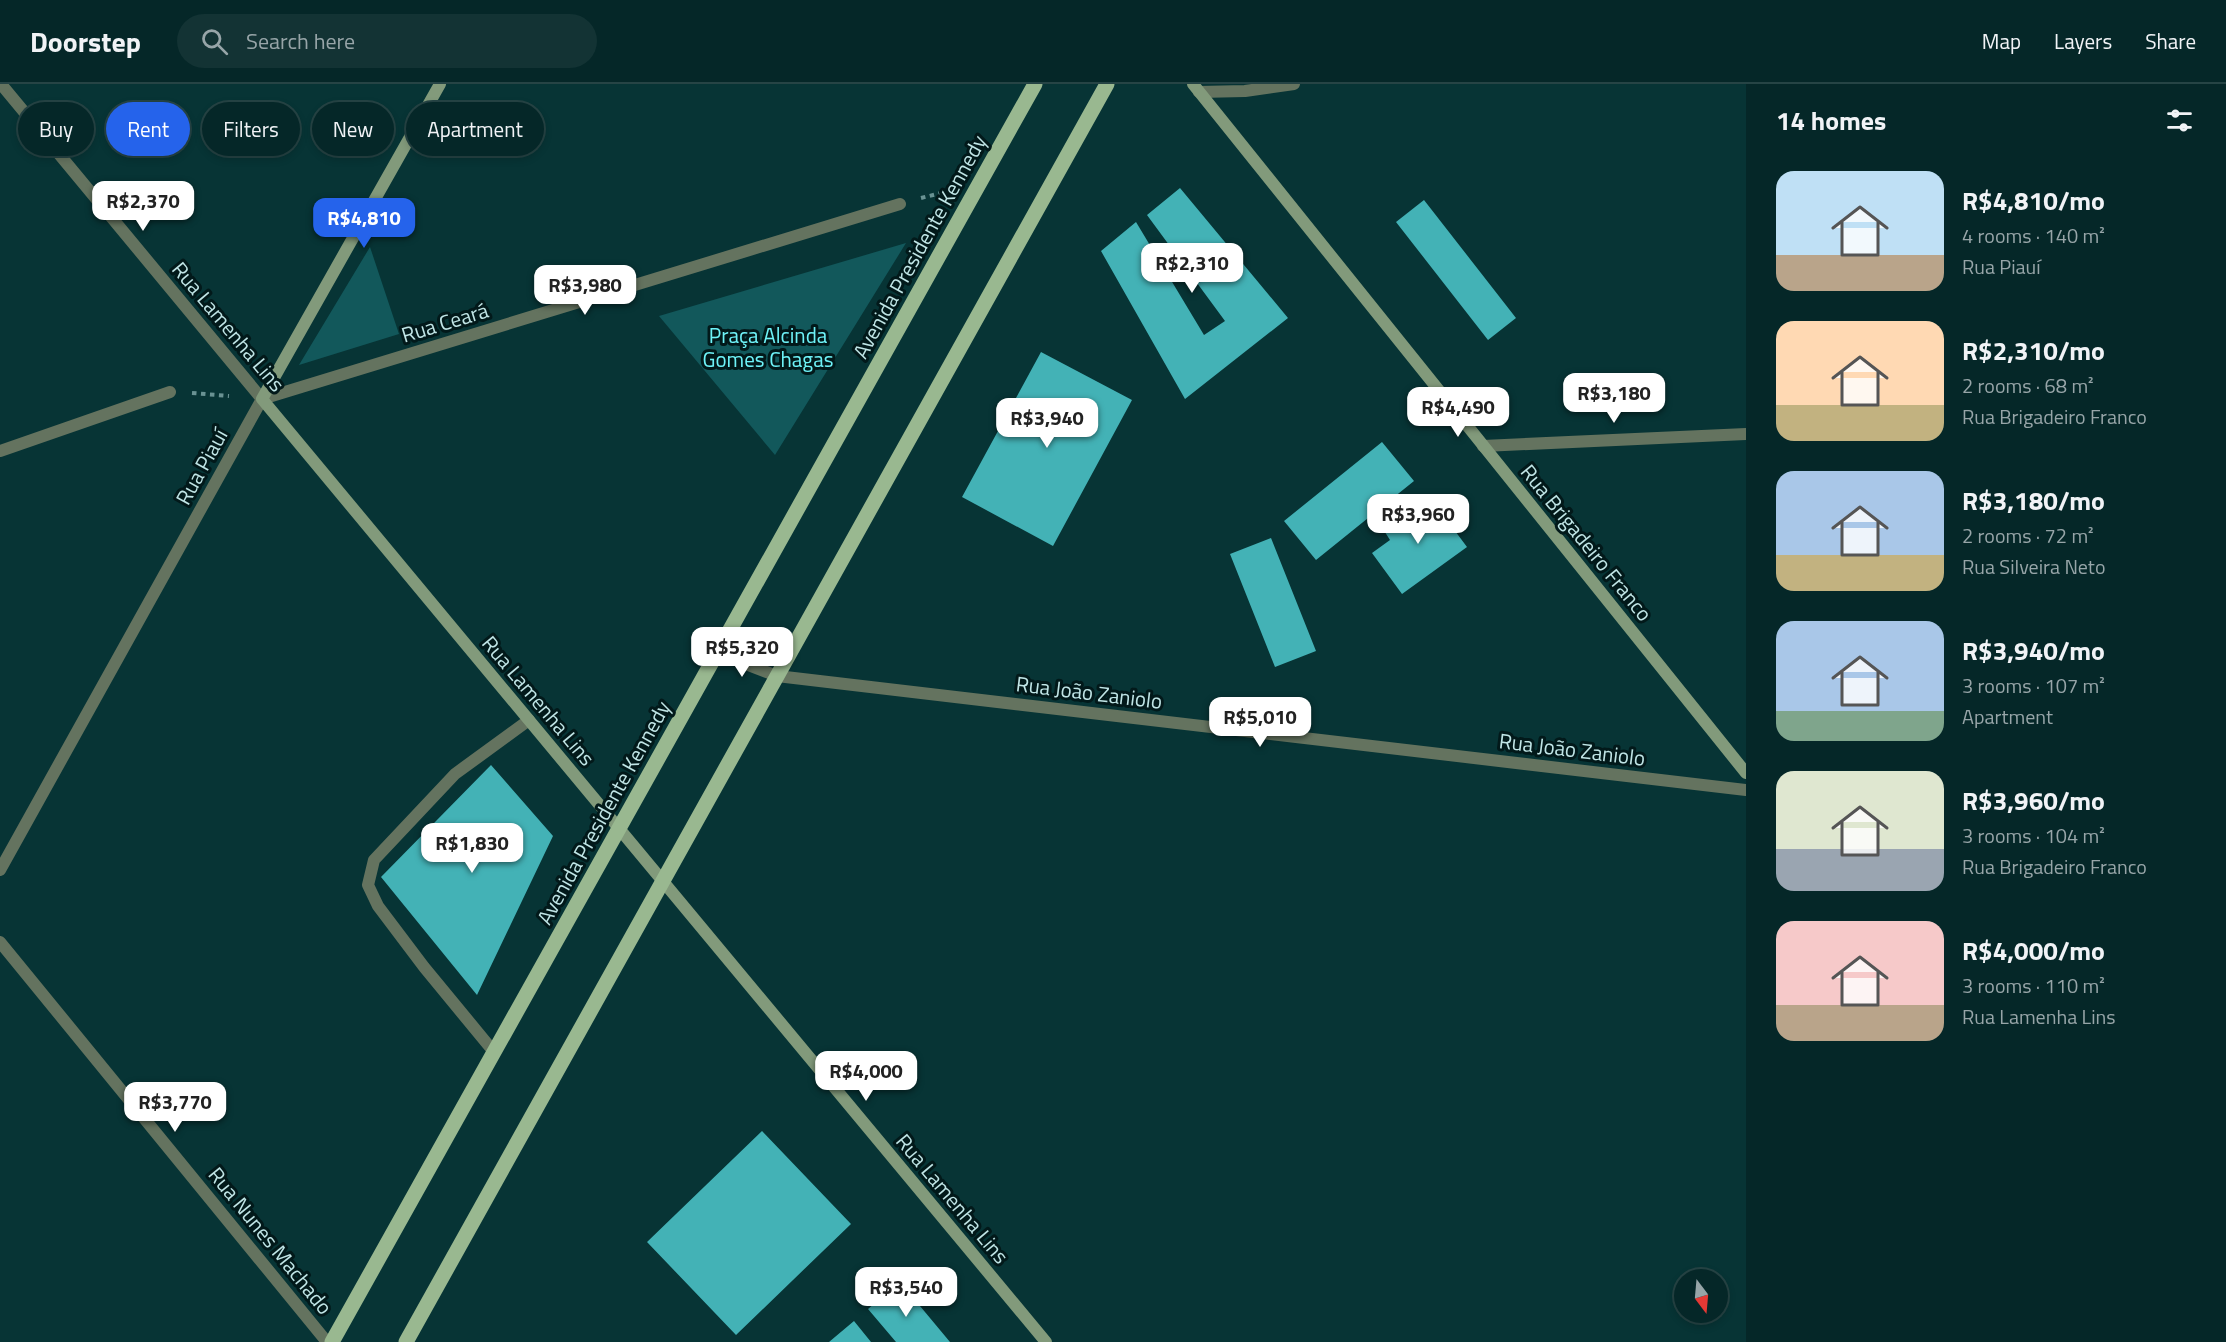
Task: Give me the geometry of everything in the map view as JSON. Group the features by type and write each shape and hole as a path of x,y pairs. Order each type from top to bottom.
{"main road":[{"name":"Rua Piauí","path":"262,399 440,84"},
{"name":"Avenida Presidente Kennedy","path":"333,1342 1035,84"},
{"path":"406,1342 1107,84"},
{"name":"Rua Brigadeiro Franco","path":"1196,88 1746,773"},
{"name":"Rua Lamenha Lins","path":"262,399 1046,1342"}],"street":[{"name":"Rua Lamenha Lins","path":"1,84 262,399"},
{"path":"1196,88 1245,91 1294,84"},
{"name":"Rua Ceará","path":"262,399 900,204"},
{"path":"0,451 170,392"},
{"name":"Rua Piauí","path":"0,870 262,399"},
{"path":"1483,446 1746,434"},
{"name":"Rua João Zaniolo","path":"717,653 777,676 1746,790"},
{"path":"494,1052 423,967 378,906 368,885 374,860 455,774 529,720"},
{"name":"Rua Nunes Machado","path":"0,942 327,1342"}],"path":[{"path":"900,204 980,182"},
{"path":"170,392 262,399"}],"green space":[{"name":"Praça Alcinda Gomes Chagas","path":"906,243 775,455 659,316"},
{"path":"370,247 399,334 299,365"}],"building":[{"path":"1180,188 1288,318 1185,399 1101,251 1136,222 1204,335 1225,321 1147,215"},
{"path":"1424,200 1516,318 1488,340 1396,222"},
{"path":"1041,352 1132,400 1053,546 962,497"},
{"path":"1382,442 1414,481 1316,560 1284,521"},
{"path":"1429,496 1467,547 1402,594 1372,553 1390,540 1383,529"},
{"path":"1271,538 1316,651 1275,667 1230,554"},
{"path":"491,765 553,836 477,995 381,877"},
{"path":"762,1131 851,1224 736,1335 647,1242"},
{"path":"900,1282 950,1342 896,1342 868,1309"},
{"path":"854,1321 871,1342 829,1342"}]}
